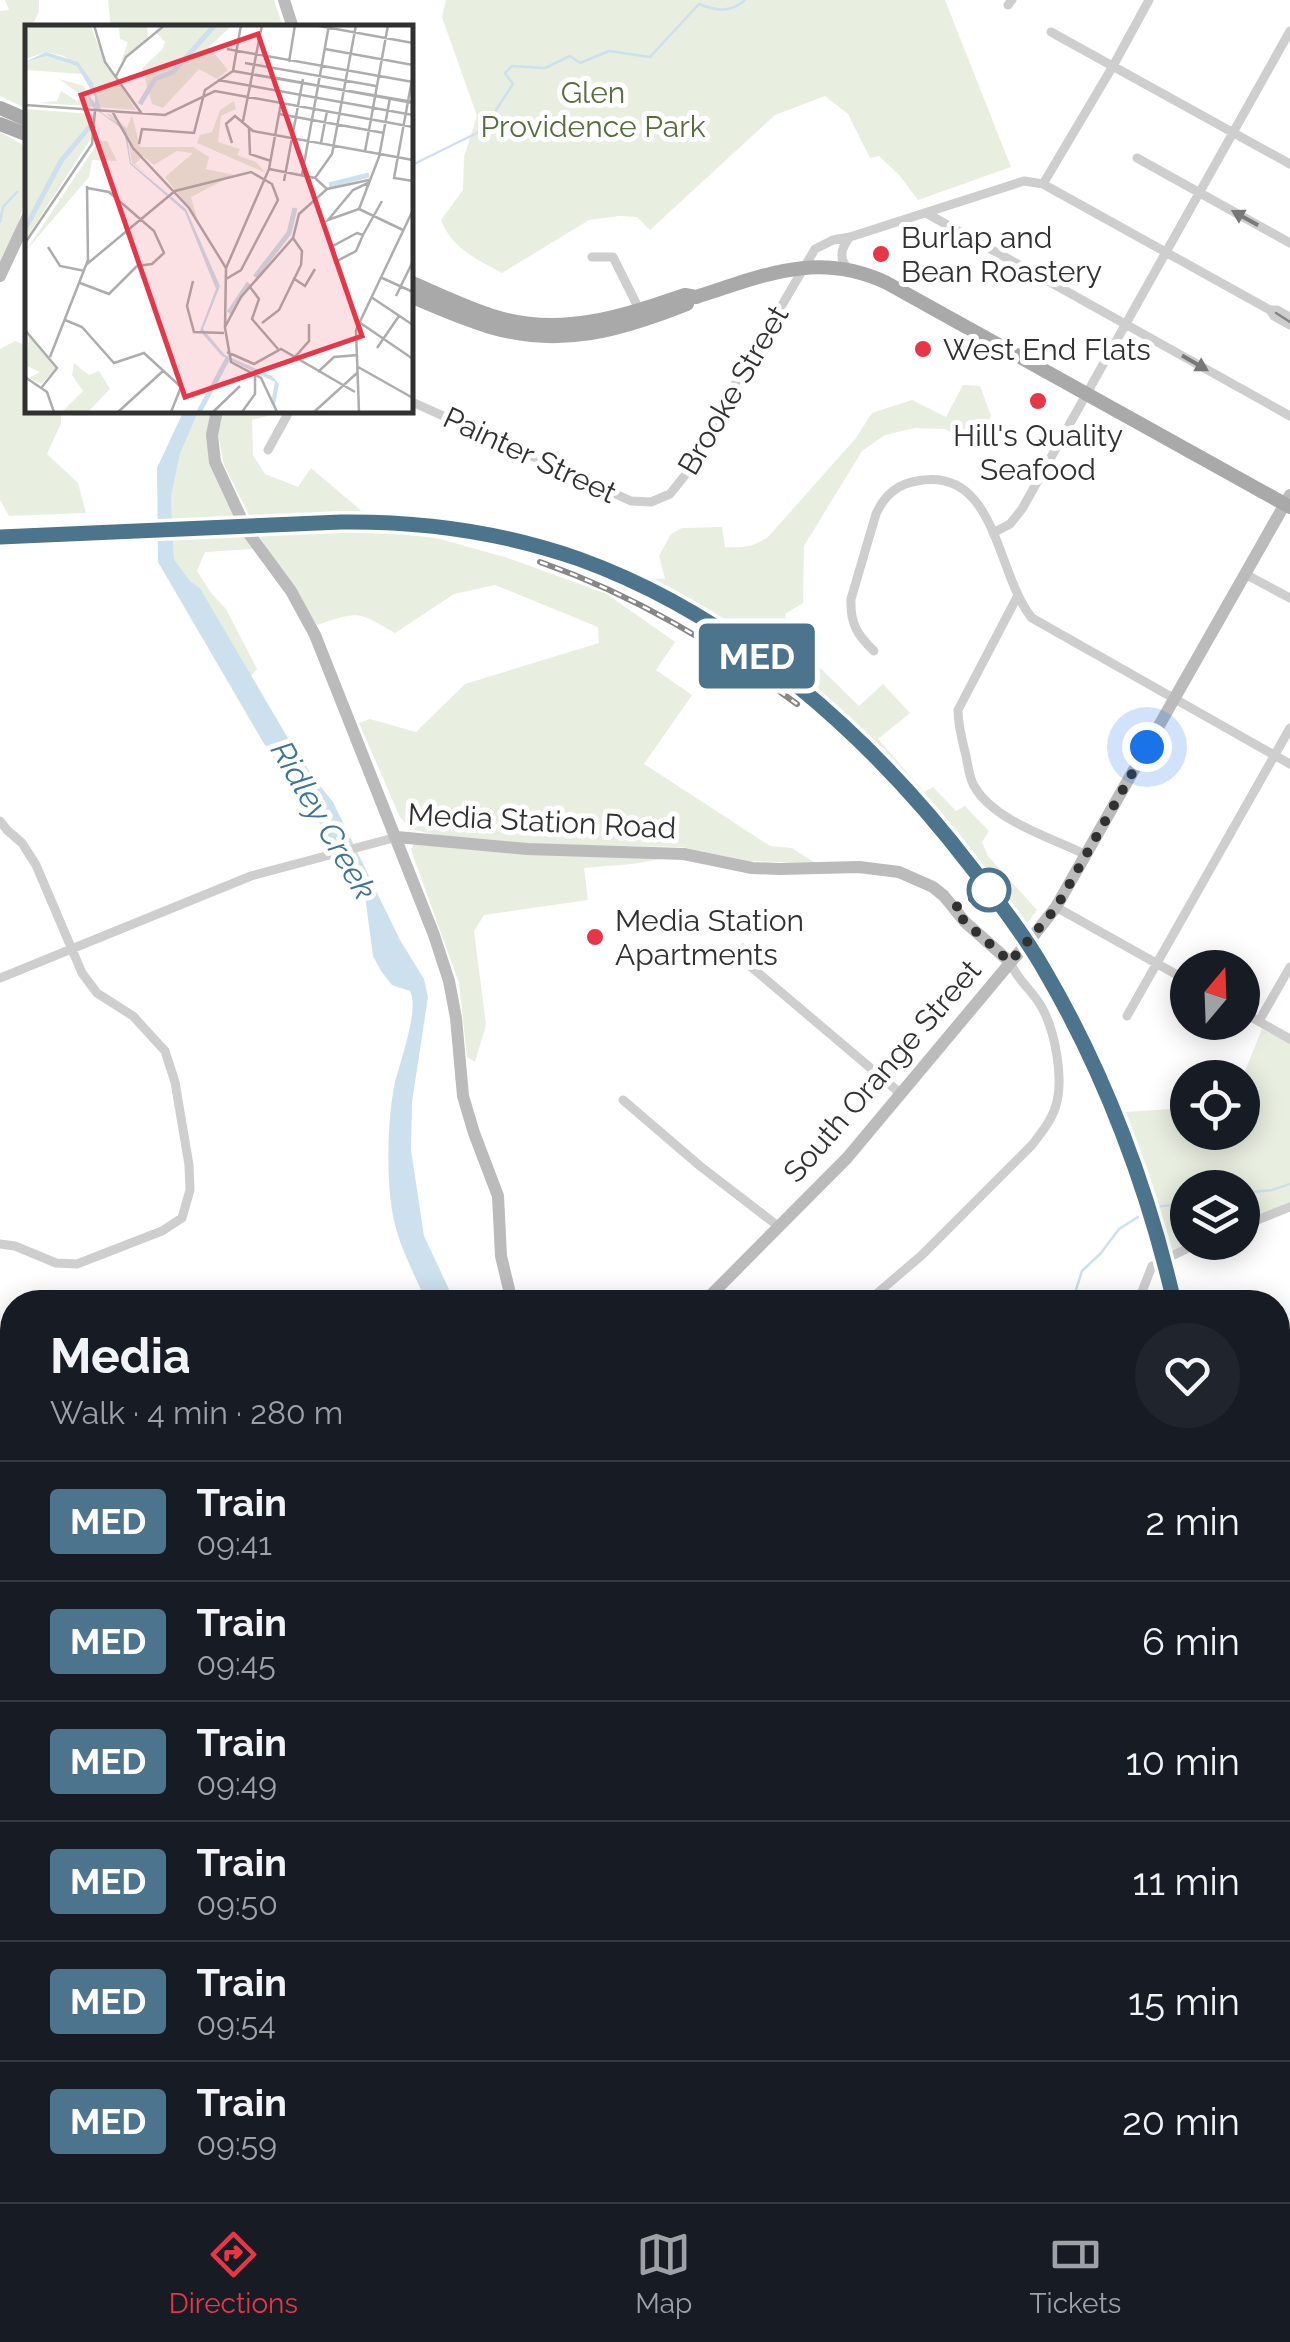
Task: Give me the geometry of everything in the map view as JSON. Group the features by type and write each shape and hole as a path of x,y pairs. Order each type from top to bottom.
{"main road":[{"path":"0,108 25,119"},
{"path":"0,124 25,134"},
{"path":"412,283 491,316 533,324 579,324 614,318 685,296 696,297 782,270 851,270 887,283 1288,502"},
{"path":"412,297 488,326 555,336 630,326 688,304 696,297"}],"street":[{"path":"284,0 291,25"},
{"path":"1043,184 1149,0"},
{"path":"993,533 1015,520 1290,31"},
{"path":"1051,32 1290,164"},
{"path":"1137,158 1290,243"},
{"path":"804,267 817,247 833,240 1024,181 1043,184 1270,310 1290,325"},
{"path":"926,213 1290,416"},
{"path":"0,276 25,222"},
{"path":"850,237 842,254 851,270"},
{"path":"592,257 613,257 640,310"},
{"name":"Brooke Street","path":"651,502 670,494 686,474 804,267"},
{"path":"1270,310 1290,318"},
{"name":"Painter Street","path":"412,401 631,501 651,502"},
{"path":"218,412 212,435 215,462 248,531 291,591 314,634 434,935 456,1018 463,1096 498,1196 501,1256 509,1290"},
{"path":"268,450 289,412"},
{"path":"874,651 860,638 850,612 871,526 885,498 900,486 916,480 952,483 982,507 1018,597 1032,618 1290,764"},
{"name":"South Orange Street","path":"716,1290 847,1158 1056,908 1288,502"},
{"path":"1245,574 1290,598"},
{"path":"1018,597 958,710 968,768 974,785 1003,814 1086,855"},
{"path":"1126,1016 1290,728"},
{"path":"0,821 29,854 82,973 97,993 133,1016 165,1051 175,1082 190,1165 190,1190 182,1218 162,1231 77,1264 56,1263 0,1244"},
{"name":"Media Station Road","path":"0,978 251,876 397,837 527,850 684,854 779,870 859,867 899,872 940,892 965,922 1013,959"},
{"path":"1056,908 1170,971"},
{"path":"744,948 750,966 900,1093"},
{"path":"881,1290 922,1255 1032,1144 1056,1106 1057,1056 1048,1018 1017,978 1013,959"},
{"path":"1260,1019 1290,967"},
{"path":"1260,1022 1290,1040"},
{"path":"623,1100 778,1226"},
{"path":"1260,1219 1290,1208"},
{"path":"1143,1290 1152,1266 1170,1257"}],"green space":[{"path":"5,0 39,0 39,12 32,25 25,25 25,108 0,96 0,11 9,10"},
{"path":"108,0 274,0 282,25 111,25"},
{"name":"Glen Providence Park","path":"446,0 945,0 1011,167 918,200 879,156 870,158 848,114 825,96 775,115 650,230 637,217 589,220 502,273 459,246 441,220 463,190 464,157 477,116 442,17"},
{"path":"0,132 25,147 25,200 0,266"},
{"path":"15,341 25,345 25,412 61,412 61,423 47,454 78,483 86,513 9,516 0,500 0,349"},
{"path":"963,385 980,386 991,416 976,443 944,429 915,428 885,435 862,451 804,546 803,603 785,614 788,629 812,660 859,706 883,684 910,713 878,739 924,792 933,787 956,811 965,806 989,831 982,842 988,856 1037,910 1024,927 947,823 871,743 772,657 644,578 665,579 659,556 671,534 682,528 722,527 725,547 748,546 768,537 856,438 872,413 912,400 946,417"},
{"path":"198,412 211,412 208,425 253,549 205,552 197,571 226,609 257,669 251,676 200,588 174,559 171,497 180,454"},
{"path":"222,412 280,412 252,420 253,455 265,474 298,487 311,468 364,513 338,513 339,529 392,531 440,539 508,558 607,594 675,642 656,670 692,695 644,764 770,846 792,848 815,863 749,861 682,847 529,844 410,829 400,817 359,723 370,719 416,732 465,684 599,643 598,627 495,585 454,594 395,633 358,616 317,625 262,541 224,465 218,434"},
{"path":"415,842 672,857 584,868 588,900 484,915 474,931 486,1025 475,1062 467,1057 459,983 411,850"},
{"path":"1262,1029 1290,1043 1290,1207 1260,1219 1260,1170 1170,1170 1170,1249 1125,1112 1170,1109 1170,1150 1260,1150 1260,1060 1249,1060"}],"water":[{"name":"Ridley Creek","path":"183,412 198,412 180,454 171,497 174,559 200,588 289,740 333,802 400,940 424,979 428,997 412,1102 411,1150 424,1236 449,1290 421,1290 400,1241 390,1199 390,1120 394,1087 411,1023 410,991 392,985 381,971 373,956 365,896 263,742 158,562 157,468"}],"waterway":[{"path":"412,165 495,124 496,110 513,84 505,73 512,66 545,68 570,56 580,63 609,51 650,57 699,4 723,10 745,0"},
{"path":"0,222 3,207 17,192"},
{"path":"1260,1191 1290,1184"},
{"path":"1155,1207 1170,1205"},
{"path":"1076,1290 1082,1271 1119,1229 1138,1217"}],"tram line":[{"path":"1276,313 1290,322"}],"railway":[{"path":"0,537 341,522 462,530 579,559 695,614 749,649 848,731 937,824 1004,910 1046,973 1105,1092 1151,1217 1171,1290"},
{"path":"540,562 610,590 674,623 797,704"}],"train":[{"name":"MED","path":"0,537 341,522 448,527 490,534 577,558 637,584 722,632 792,684 878,759 944,832 1018,930 1046,973 1113,1113 1143,1191 1171,1290"}],"place":[{"name":"Burlap and Bean Roastery","path":"881,254"},
{"name":"West End Flats","path":"923,349"},
{"name":"Hill's Quality Seafood","path":"1038,401"},
{"name":"Media Station Apartments","path":"595,937"}],"route":[{"path":"989,890 954,908 1010,962 1056,908 1147,747"}]}
